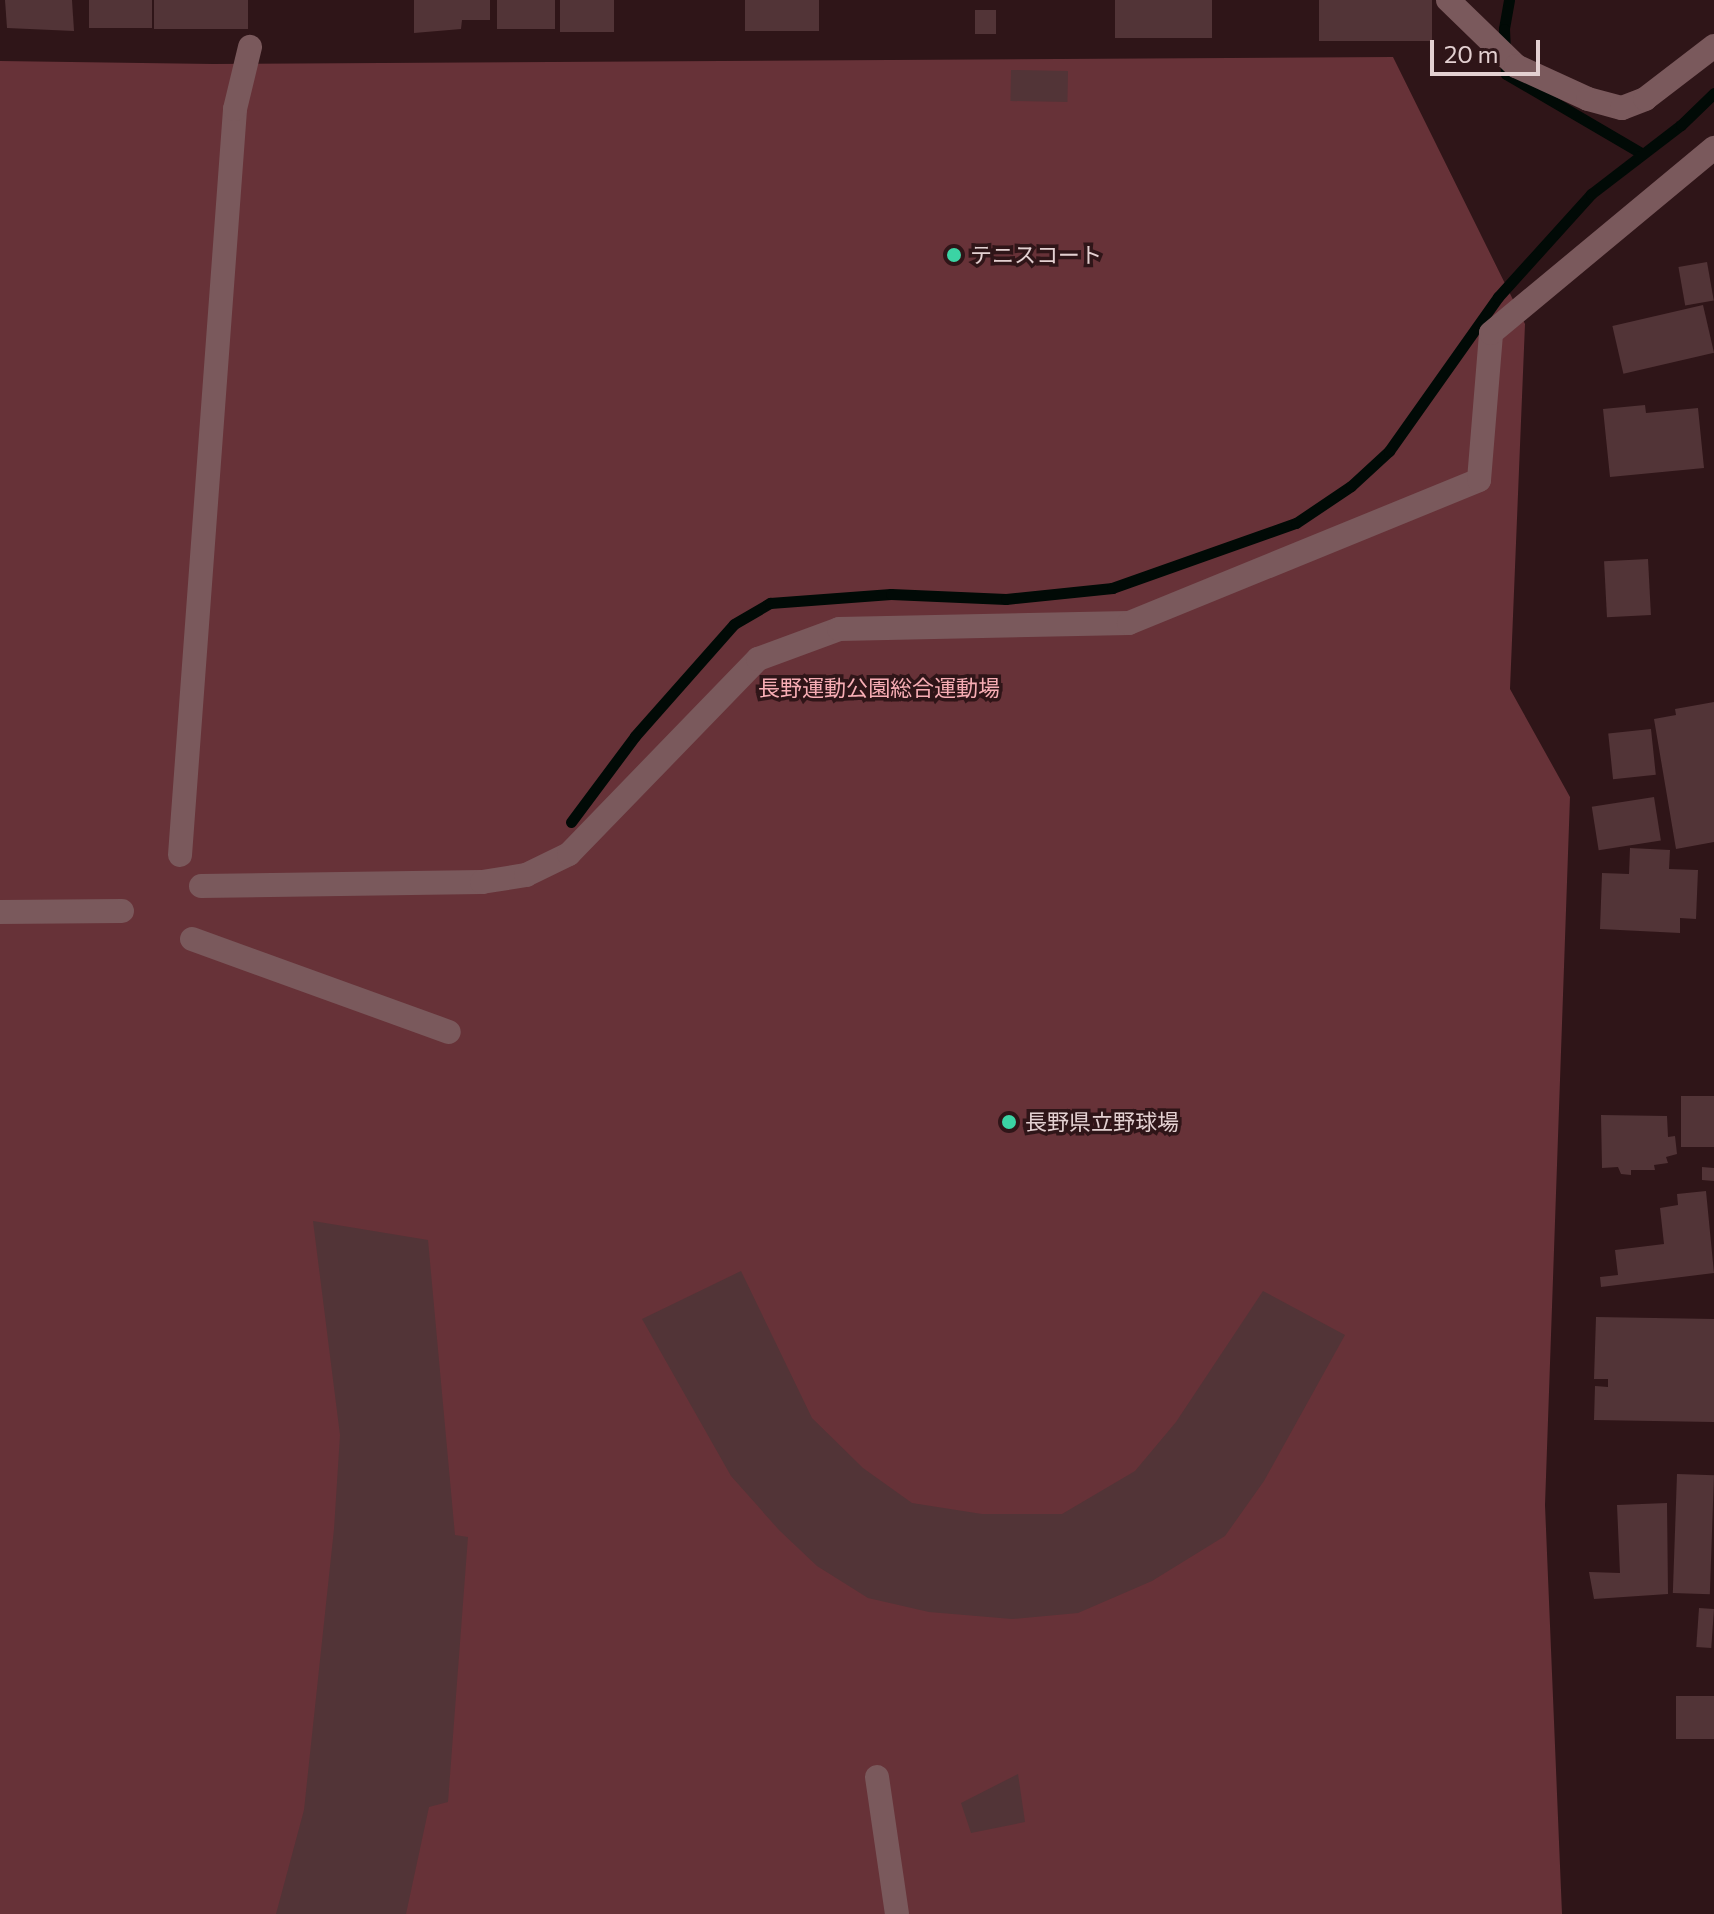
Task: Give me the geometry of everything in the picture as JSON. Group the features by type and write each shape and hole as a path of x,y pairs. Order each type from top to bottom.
{"street":[{"path":"1448,0 1516,66 1588,99 1622,108 1645,99 1714,46"},
{"path":"180,855 235,109 250,47"},
{"path":"201,886 482,882 526,875 569,854 758,659 839,629 1129,623 1479,480 1491,333 1714,148"},
{"path":"0,912 122,911"},
{"path":"192,939 449,1032"},
{"path":"877,1777 897,1914"}],"green space":[{"name":"長野運動公園総合運動場","path":"1393,57 1525,324 1510,689 1570,797 1545,1505 1562,1914 0,1914 0,61 213,64"}],"building":[{"path":"5,0 72,0 74,31 7,28"},
{"path":"89,0 152,0 152,28 89,28"},
{"path":"154,0 248,0 248,29 154,29"},
{"path":"414,0 490,0 490,20 462,20 461,29 414,33"},
{"path":"497,0 555,0 555,29 497,29"},
{"path":"560,0 614,0 614,32 560,32"},
{"path":"745,0 819,0 819,31 745,31"},
{"path":"1115,0 1212,0 1212,38 1115,38"},
{"path":"1319,0 1432,0 1432,41 1319,41"},
{"path":"975,10 996,10 996,34 975,34"},
{"path":"1011,70 1068,71 1067,102 1010,101"},
{"path":"1707,262 1714,300 1685,305 1678,267"},
{"path":"1703,305 1714,353 1623,374 1612,326"},
{"path":"1645,405 1646,413 1698,408 1704,468 1610,477 1603,409"},
{"path":"1648,559 1651,615 1607,617 1604,561"},
{"path":"1714,702 1714,842 1676,849 1654,719 1676,715 1675,709"},
{"path":"1651,729 1656,775 1613,779 1608,733"},
{"path":"1654,797 1661,840 1599,850 1592,807"},
{"path":"1630,848 1670,850 1669,869 1698,870 1696,919 1680,918 1680,933 1600,929 1602,873 1629,874"},
{"path":"1681,1096 1714,1096 1714,1147 1681,1147"},
{"path":"1601,1115 1667,1116 1668,1137 1675,1136 1677,1154 1666,1157 1668,1163 1654,1165 1655,1170 1631,1170 1631,1175 1621,1174 1618,1167 1602,1168"},
{"path":"1702,1167 1714,1168 1714,1181 1702,1180"},
{"path":"1706,1191 1714,1273 1601,1287 1600,1277 1618,1275 1615,1250 1664,1244 1660,1208 1678,1205 1677,1194"},
{"path":"313,1221 428,1240 455,1535 468,1537 448,1802 429,1807 406,1914 276,1914 304,1810 334,1529 340,1435"},
{"path":"741,1271 812,1418 863,1468 912,1503 982,1514 1062,1514 1135,1471 1176,1422 1263,1291 1345,1335 1264,1481 1225,1536 1152,1581 1078,1613 1012,1619 929,1612 868,1598 817,1566 779,1530 731,1476 642,1319"},
{"path":"1596,1317 1714,1319 1714,1422 1594,1420 1595,1386 1608,1387 1608,1379 1594,1379"},
{"path":"1677,1474 1714,1475 1710,1594 1673,1593"},
{"path":"1667,1503 1668,1594 1594,1599 1589,1572 1620,1573 1617,1505"},
{"path":"1699,1608 1714,1609 1711,1648 1696,1647"},
{"path":"1676,1696 1714,1696 1714,1739 1676,1739"},
{"path":"1018,1774 1025,1822 971,1833 961,1803"}],"waterway":[{"path":"1509,0 1504,29 1506,74 1641,153"},
{"path":"571,822 635,736 734,624 770,603 891,594 1006,599 1112,588 1296,523 1351,486 1389,451 1498,297 1591,194 1681,125 1714,93"}],"place":[{"name":"テニスコート","path":"954,255"},
{"name":"長野県立野球場","path":"1009,1122"}]}
